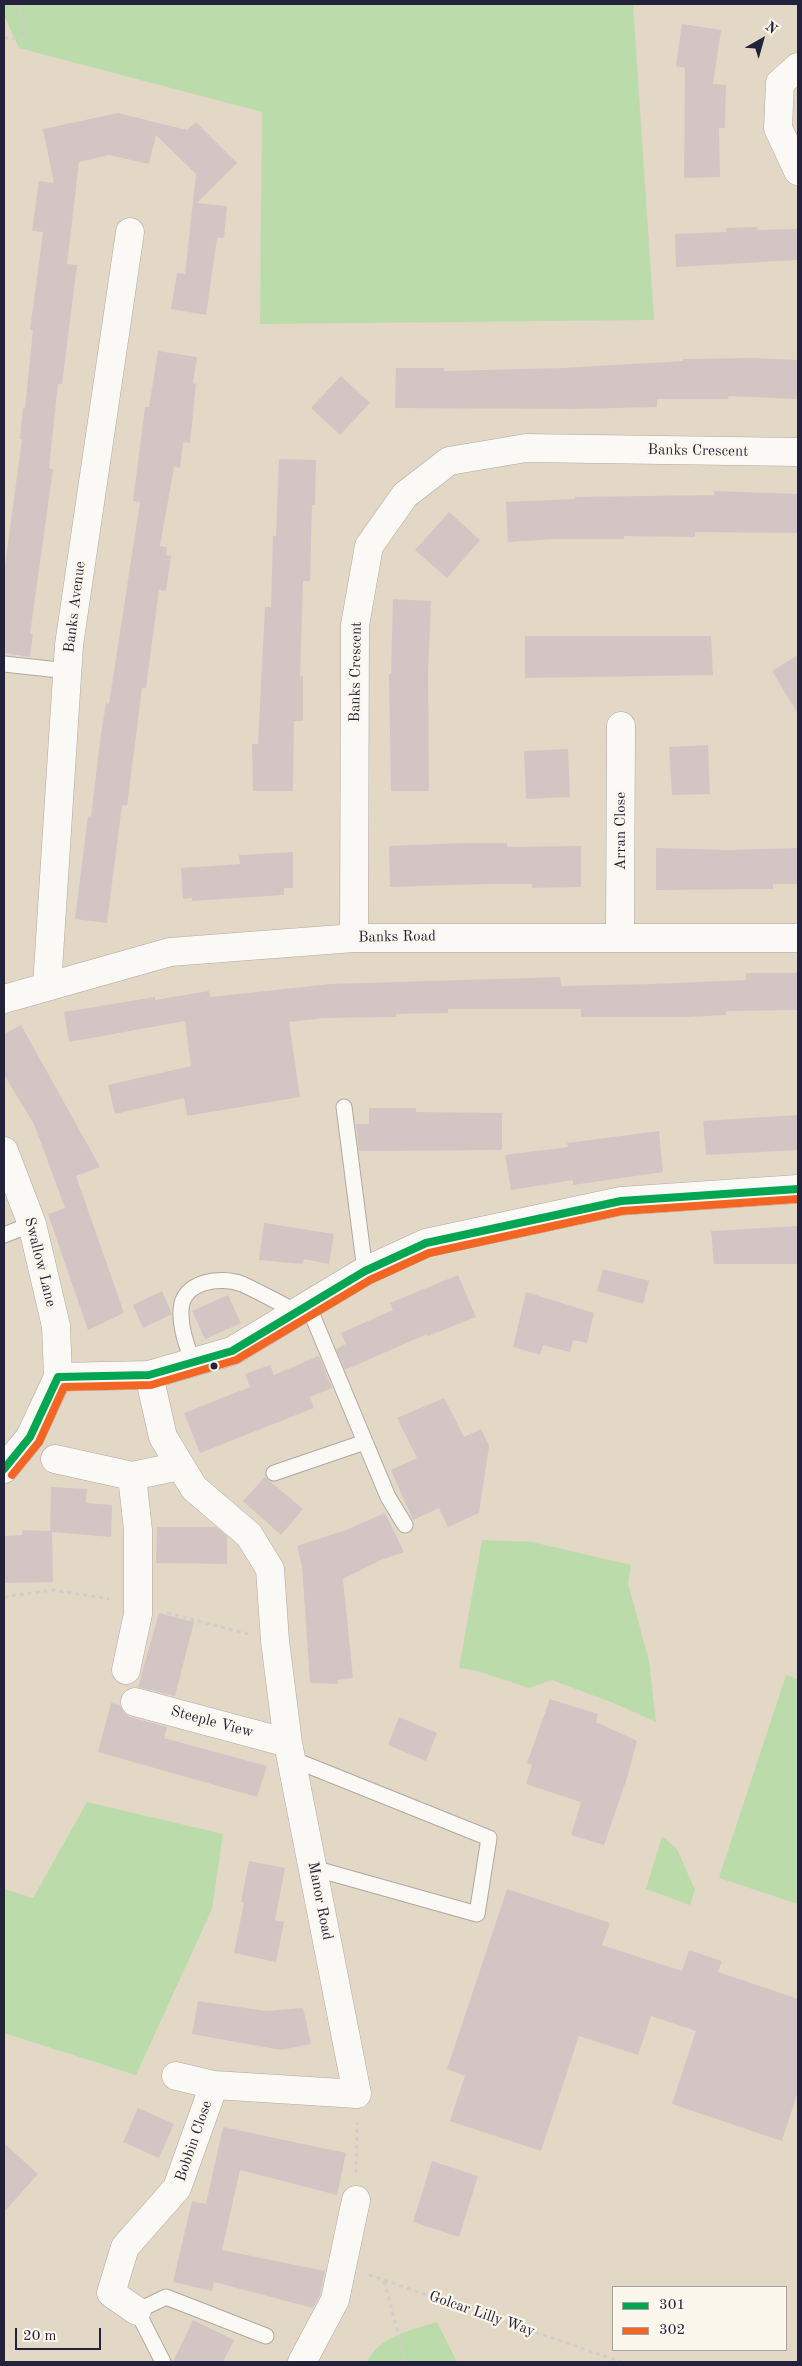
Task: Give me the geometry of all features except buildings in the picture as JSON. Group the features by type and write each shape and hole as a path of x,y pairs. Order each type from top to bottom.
{"street":[{"path":"798,67 780,83 778,128 798,170"},
{"name":"Banks Avenue","path":"47,986 68,671 78,586 130,232"},
{"name":"Banks Crescent","path":"354,938 355,625 369,546 405,495 449,461 526,448 798,452"},
{"name":"Arran Close","path":"620,937 621,726"},
{"name":"Banks Road","path":"4,999 170,952 354,938 798,938"},
{"name":"Swallow Lane","path":"4,1150 32,1224 56,1326 58,1377"},
{"path":"4,1469 30,1437 58,1377 149,1375 232,1352 365,1271 426,1243 621,1201 798,1189"},
{"name":"Manor Road","path":"149,1375 163,1437 180,1466 194,1488 249,1535 270,1569 275,1641 290,1751 357,2094"},
{"path":"55,1459 132,1476 180,1466"},
{"path":"126,1670 138,1614 138,1530 132,1476"},
{"name":"Steeple View","path":"135,1702 290,1751"},
{"name":"Bobbin Close","path":"176,2076 214,2085 357,2094"},
{"name":"Bobbin Close","path":"137,2311 111,2293 125,2247 177,2188 214,2085"},
{"path":"302,2362 335,2300 356,2200"}],"lane":[{"path":"4,664 68,671"},
{"path":"344,1107 365,1271"},
{"path":"4,1235 32,1224"},
{"path":"193,1363 184,1334 180,1309 186,1295 198,1285 211,1280 241,1284 302,1309 365,1442 388,1497 405,1525"},
{"path":"274,1473 365,1442"},
{"path":"290,1751 489,1838 477,1914 313,1868"},
{"path":"163,2362 137,2311 166,2297 266,2336"}],"path":[{"path":"4,38 27,39 16,4"},
{"path":"356,2200 357,2094"},
{"name":"Golcar Lilly Way","path":"342,2265 622,2362"},
{"path":"384,2280 406,2362"}],"green space":[{"path":"4,4 633,4 654,320 260,324 262,112 19,48 4,15"},
{"path":"482,1540 532,1542 631,1565 628,1583 649,1661 656,1722 616,1704 552,1680 529,1688 474,1670 459,1668"},
{"path":"786,1675 798,1679 798,1904 719,1878"},
{"path":"87,1802 223,1834 212,1909 136,2075 4,2033 4,1889 33,1898"},
{"path":"662,1836 677,1849 695,1890 690,1905 646,1889"},
{"path":"437,2322 457,2362 367,2362 372,2353 388,2340 407,2331"}],"transit line":[{"name":"301","path":"4,1469 30,1437 58,1377 149,1375 232,1351 365,1271 426,1243 621,1201 798,1189"},
{"name":"302","path":"12,1475 39,1442 64,1387 151,1385 236,1360 370,1280 429,1253 622,1211 798,1199"}]}
